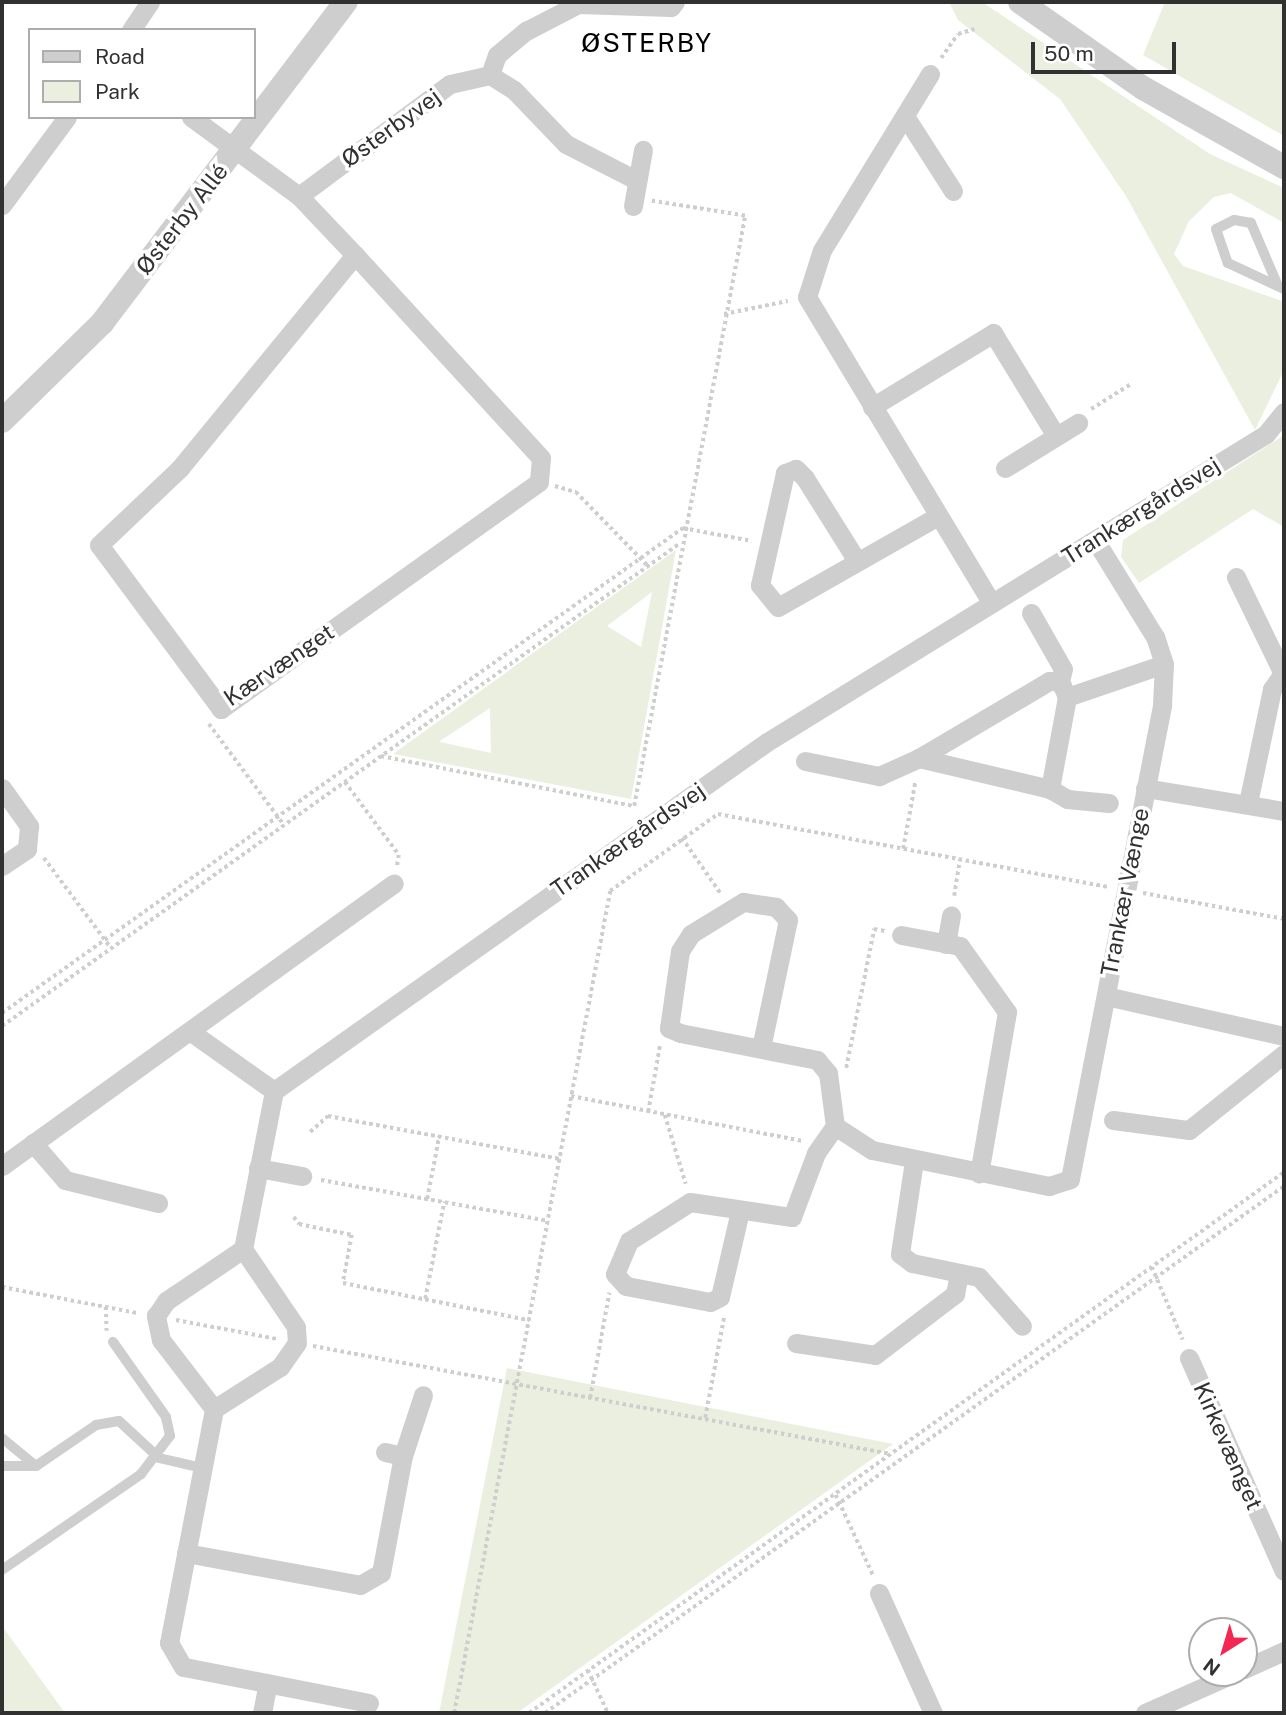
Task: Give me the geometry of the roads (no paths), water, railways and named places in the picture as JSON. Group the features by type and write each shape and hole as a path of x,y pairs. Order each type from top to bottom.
{"street":[{"path":"132,28 150,2"},
{"name":"Østerby Allé","path":"2,421 102,323 346,2"},
{"path":"643,150 634,195 566,144 514,90 490,75 497,55 526,31 578,4 671,7 675,2"},
{"path":"1020,2 1143,88 1284,167"},
{"path":"930,74 822,250 807,297 991,603"},
{"name":"Østerbyvej","path":"299,196 450,84 490,75"},
{"path":"905,116 953,191"},
{"path":"2,205 66,119"},
{"path":"194,119 299,196 355,255"},
{"name":"Kærvænget","path":"355,255 541,458 540,482 221,709 99,545 180,468 355,255"},
{"path":"872,407 993,334 1056,436"},
{"name":"Trankærgårdsvej","path":"274,1091 767,742 1266,434 1284,412"},
{"path":"1004,468 1078,423"},
{"path":"857,561 796,469 779,484 760,585 778,607 938,516"},
{"name":"Trankær Vænge","path":"835,1126 872,1150 914,1161 1049,1186 1070,1180 1145,788 1164,664 1155,637 1095,540"},
{"path":"1236,577 1284,675 1272,689 1248,803"},
{"path":"1031,613 1063,669 1063,689 1050,789"},
{"path":"804,761 880,776 919,758 1049,681 1063,689 1164,664"},
{"name":"Trankær Vænge","path":"919,758 1050,789 1067,799 1109,803"},
{"path":"2,788 29,826 27,849 2,866"},
{"name":"Trankær Vænge","path":"1145,788 1284,811"},
{"path":"2,1166 394,883"},
{"path":"740,1211 720,1297 710,1302 626,1286 620,1279 619,1254 629,1241 692,1202 792,1217 819,1146 835,1126 830,1089 817,1060 761,1048 669,1028 680,951 691,934 743,902 776,907 788,920 761,1048"},
{"path":"946,944 951,915"},
{"path":"901,935 960,946 1007,1012 979,1174"},
{"name":"Trankær Vænge","path":"1106,996 1284,1036"},
{"path":"191,1032 274,1091 243,1250 296,1327 298,1343 279,1367 214,1409 169,1643 172,1657 183,1667 267,1687 369,1703"},
{"path":"1113,1120 1189,1130 1284,1054"},
{"path":"33,1143 65,1181 158,1203"},
{"path":"914,1161 900,1254 912,1263 959,1274 994,1287 1022,1326"},
{"path":"258,1168 302,1177"},
{"path":"214,1409 161,1340 156,1316 166,1301 243,1250"},
{"path":"796,1343 875,1355 955,1294 959,1274"},
{"name":"Kirkevænget","path":"1189,1358 1284,1572"},
{"path":"186,1553 360,1585 381,1573 394,1454 423,1395"},
{"path":"878,1593 933,1713"},
{"path":"1258,1663 1284,1651"},
{"path":"262,1713 267,1687"},
{"path":"1145,1713 1204,1687"}],"lane":[{"path":"1234,220 1251,223 1281,288 1228,263 1216,229 1234,220"},
{"path":"2,1570 159,1458 170,1436 166,1417 113,1342"},
{"path":"2,1466 37,1465 96,1425 119,1421 159,1458 202,1468"},
{"path":"2,1438 37,1465"}],"district":[{"name":"ØSTERBY","path":"647,43"}]}
